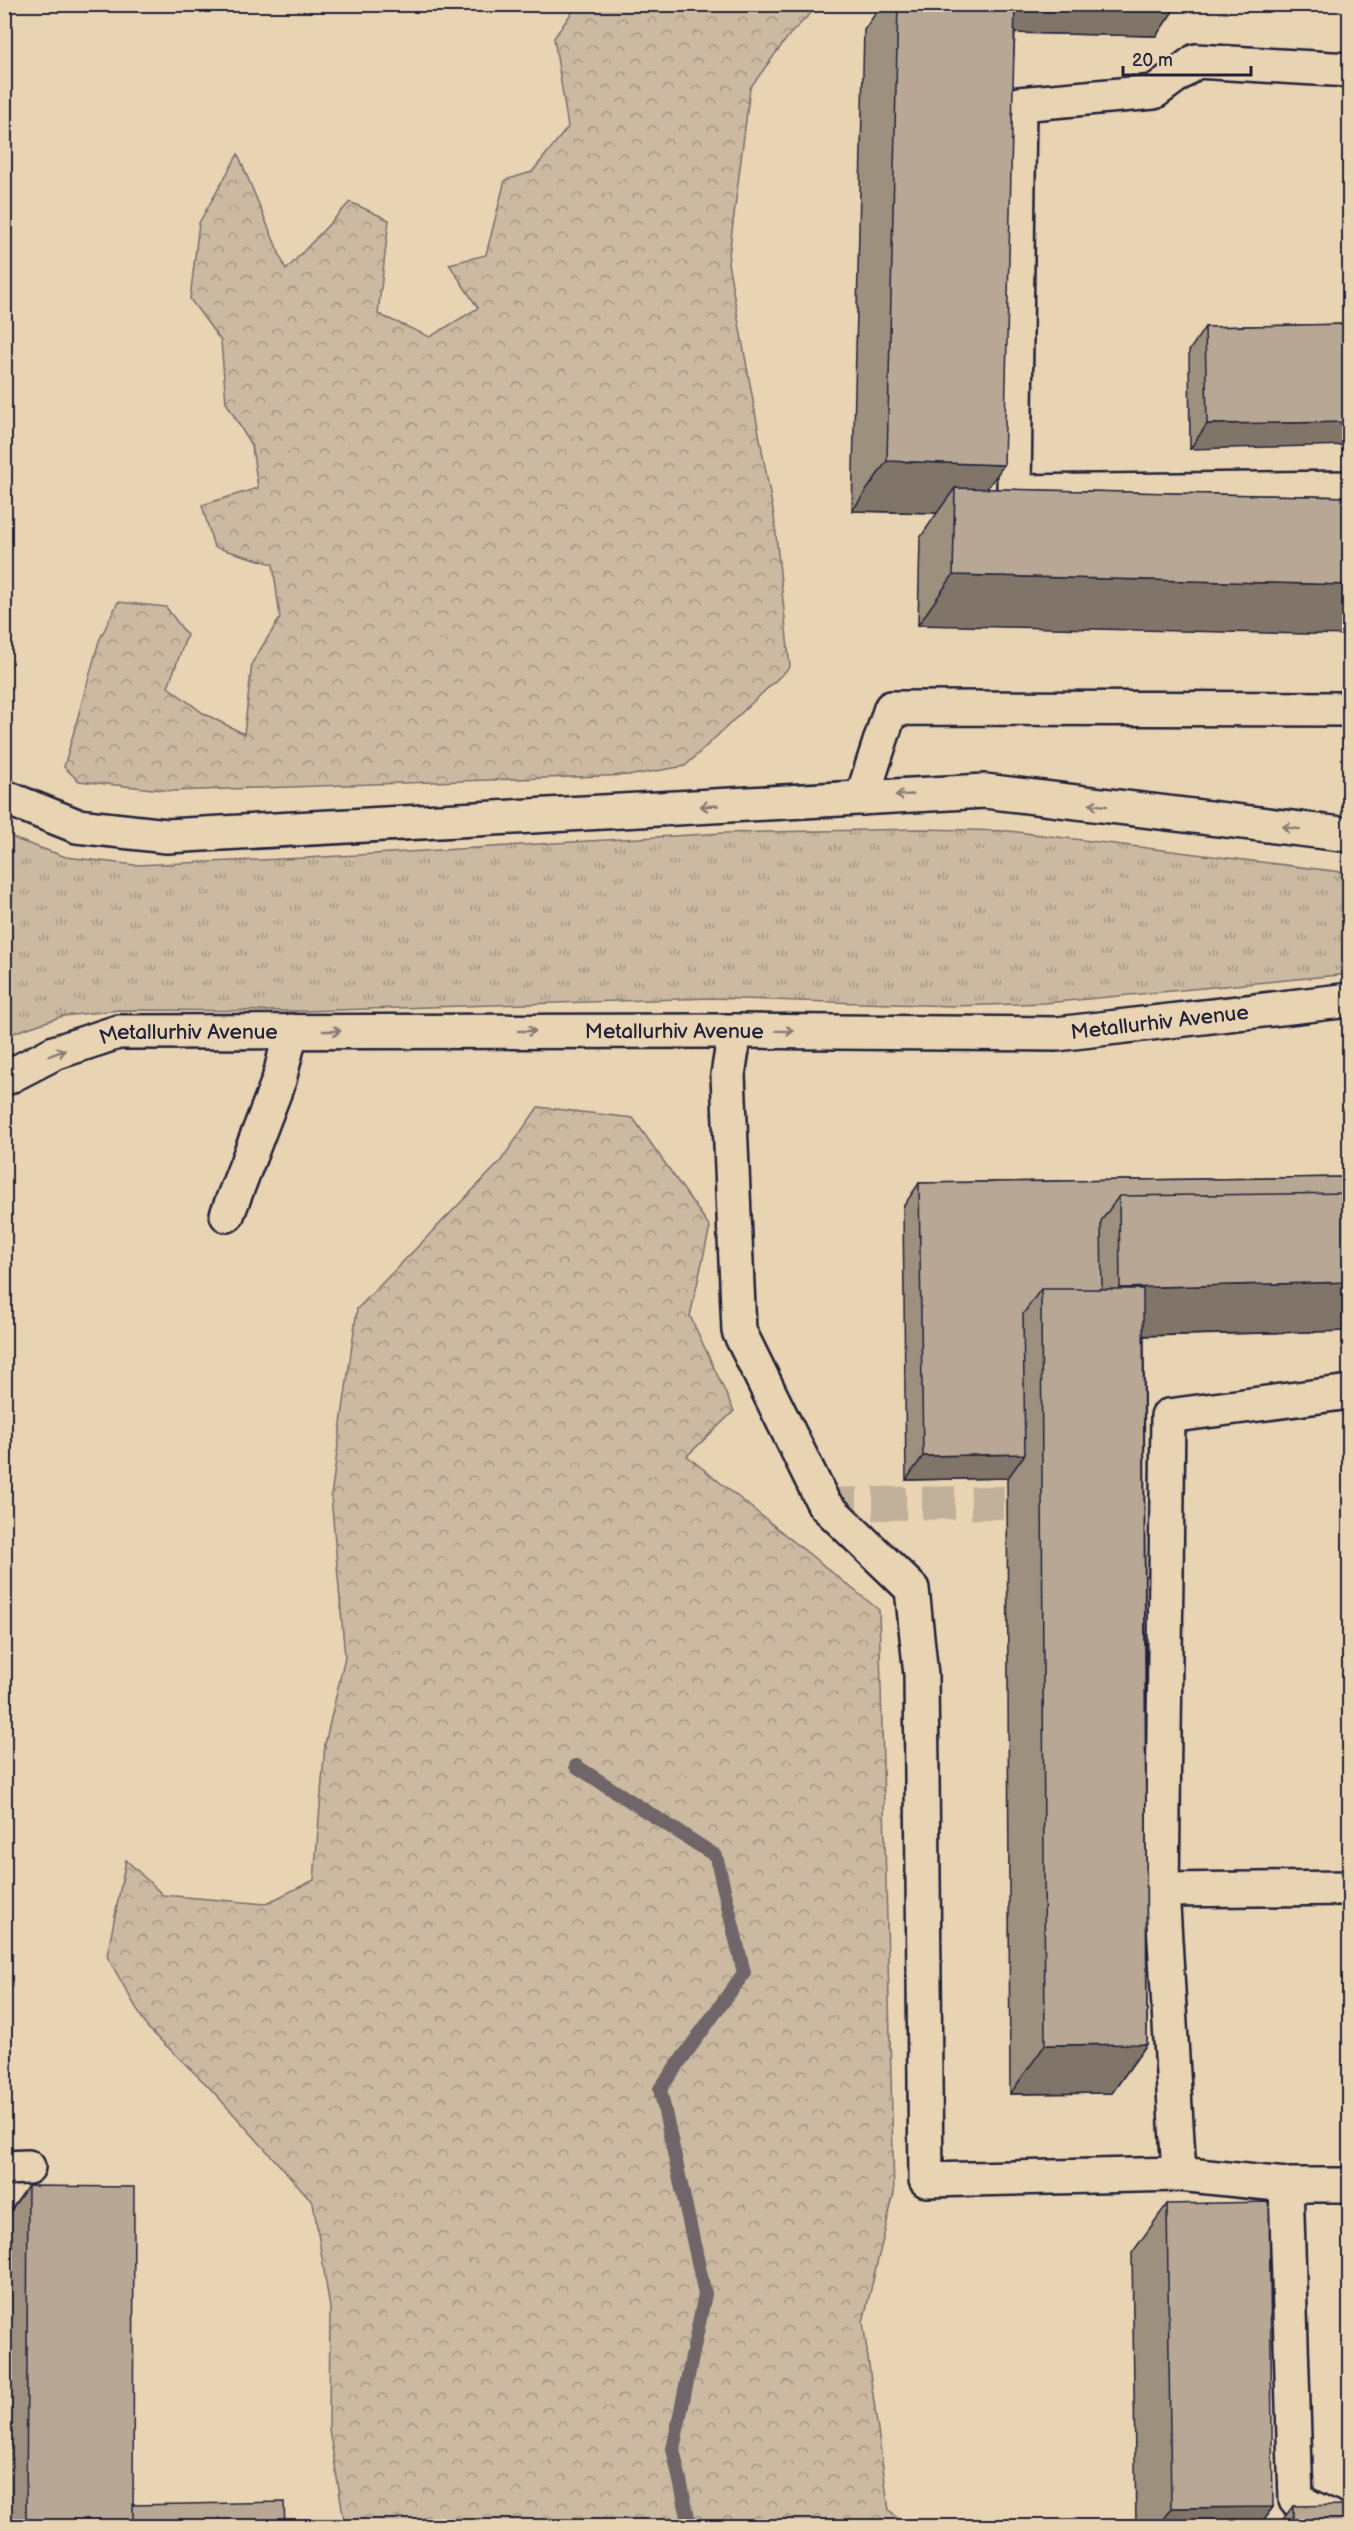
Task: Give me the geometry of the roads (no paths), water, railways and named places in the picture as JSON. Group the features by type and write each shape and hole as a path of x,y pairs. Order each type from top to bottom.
{"street":[{"path":"1350,70 1196,61 1154,92 1019,104 1014,492 1350,488"},
{"path":"862,798 891,708 1350,709"},
{"path":"4,797 77,826 167,836 985,791 1350,835"},
{"name":"Metallurhiv Avenue","path":"4,1079 54,1053 118,1032 735,1030 1057,1034 1350,1000"},
{"path":"735,1030 728,1075 739,1331 824,1504 912,1589 921,1675 926,2180 1179,2174 1286,2185 1350,2185"},
{"path":"227,1215 279,1080 291,1031"},
{"path":"1179,2174 1162,1890 1168,1416 1350,1392"},
{"path":"1162,1890 1350,1888"},
{"path":"1286,2185 1296,2500 1349,2526"}],"waterway":[{"path":"576,1766 716,1856 744,1973 660,2089 705,2294 673,2449 690,2526"}],"tunnel":[{"path":"824,1504 1052,1502"}]}
